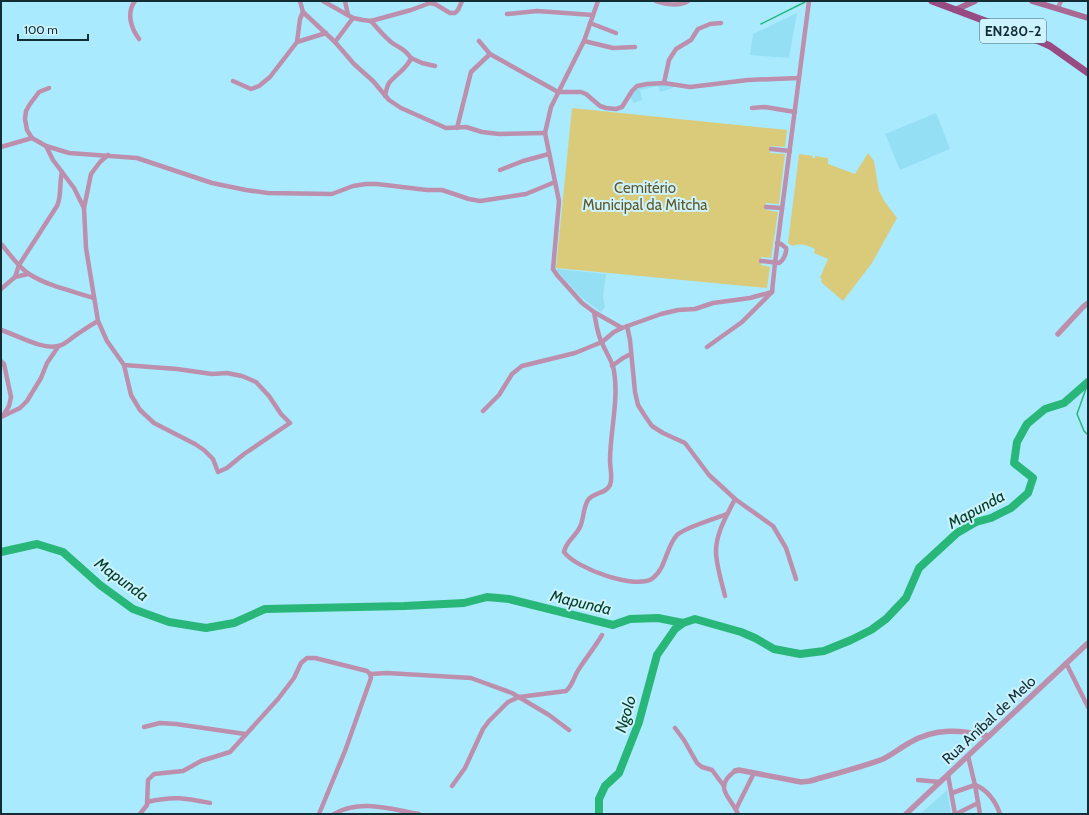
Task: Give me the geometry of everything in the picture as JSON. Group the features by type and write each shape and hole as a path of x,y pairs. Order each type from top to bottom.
{"main road":[{"name":"EN280-2","path":"932,1 1041,42 1054,49 1088,73"},
{"path":"955,10 964,3 974,1"},
{"path":"1032,1 1088,18"}],"street":[{"path":"135,1 132,5 130,18 132,29 139,39"},
{"path":"300,1 303,12 335,42 393,104 446,128 466,127 482,132 499,134 545,133"},
{"path":"323,1 348,16 371,21 411,10 431,2 450,13 455,13 462,1"},
{"path":"345,1 348,16"},
{"path":"598,1 584,40 551,107 545,133 559,201 553,269 582,303 594,312 624,327 631,354 635,392 638,405 652,426 685,443 709,475 735,499 774,526 786,548 796,579"},
{"path":"656,1 678,5 688,1"},
{"path":"707,347 742,322 772,292 777,243 809,1"},
{"path":"1058,8 1061,1"},
{"path":"507,14 537,11 593,15"},
{"path":"233,82 251,89 259,86 270,77 297,42 300,19 303,12"},
{"path":"335,42 353,18"},
{"path":"371,21 389,40 406,52 411,58 422,63 435,66"},
{"path":"590,23 616,34"},
{"path":"664,83 671,54 676,49 691,40 698,29 710,24 721,23"},
{"path":"297,42 326,33"},
{"path":"584,40 613,48 636,47"},
{"path":"479,41 490,54 558,92 581,92 590,96 600,106 616,109 622,107 637,86 647,84 664,83 690,87 748,80 799,78"},
{"path":"457,128 471,72 490,54"},
{"path":"385,96 388,84 409,64 411,58"},
{"path":"50,88 40,92 26,111 25,119 27,130 32,138 46,146 69,153 137,158 212,183 246,190 268,193 332,194 353,186 377,184 427,190 442,190 480,201 526,194 555,182"},
{"path":"752,108 765,107 795,112"},
{"path":"1,147 32,138"},
{"path":"46,146 53,160 74,188 84,208"},
{"path":"771,149 790,151"},
{"path":"500,170 522,161 549,154"},
{"path":"108,155 100,162 91,174 84,208 89,275 98,321 108,341 124,365 131,395 140,410 154,423 204,450 213,459 218,472 227,468 244,454 267,440 290,423 256,382 242,376 124,365"},
{"path":"15,277 19,265 57,206 60,199 62,172"},
{"path":"766,207 782,208"},
{"path":"761,261 775,263 781,262 787,251 785,246 777,243"},
{"path":"1,244 28,274 50,284 94,298"},
{"path":"1,289 15,277 28,274"},
{"path":"483,411 499,395 512,374 522,366 575,353 602,342 614,332 624,327 661,314 678,310 695,309 713,302 750,298 772,292"},
{"path":"1058,334 1088,303"},
{"path":"594,312 597,327 612,366 616,396 610,462 611,479 610,485 606,490 593,496 588,501 580,528 564,549 565,554 572,560 591,570 634,582 646,581 653,579 659,572 677,535 684,530 727,514"},
{"path":"1,330 38,345 58,347 65,344 98,321"},
{"path":"2,417 20,408 27,401 41,378 47,363 58,347"},
{"path":"612,366 622,358 631,354"},
{"path":"1,361 4,364 11,398 9,406 2,417"},
{"path":"725,596 716,552 717,543 727,514 735,499"},
{"path":"452,786 465,768 483,729 489,721 508,702 519,696 566,691 571,687 578,670 592,652 602,635"},
{"name":"Rua Aníbal de Melo","path":"906,814 1088,643"},
{"path":"140,814 147,805 148,780 154,774 183,771 201,761 230,752 278,699 294,678 301,663 307,658 315,658 354,667 367,671 370,674 387,673 471,678 491,684 519,696 569,730"},
{"path":"1066,663 1088,707"},
{"path":"319,814 345,751 371,678 370,674"},
{"path":"144,727 160,723 176,724 245,734"},
{"path":"675,728 684,740 697,763 702,767 712,770 724,786 726,797 737,812"},
{"path":"724,786 730,775 739,770 802,782 810,781 884,758 924,736 948,730 989,736"},
{"path":"968,756 980,814"},
{"path":"737,812 754,773"},
{"path":"948,775 956,814 978,803"},
{"path":"918,780 940,782"},
{"path":"952,793 975,785 982,788 998,809 1000,814"},
{"path":"147,802 167,798 184,798 210,803"},
{"path":"334,814 340,810 362,805 419,814"}],"shaded area":[{"path":"797,13 789,58 750,55 753,34"},
{"path":"661,84 674,86 673,88 660,92 658,86 640,90 642,100 634,103 630,97 638,87"},
{"path":"936,113 950,149 900,170 885,134"},
{"path":"558,269 606,274 603,297 605,307 601,312 581,297 557,271"},
{"path":"947,790 951,814 920,814"}],"green space":[{"name":"Cemitério Municipal da Mitcha","path":"572,108 787,130 785,147 771,146 770,153 785,154 779,204 766,203 766,210 778,212 771,258 761,257 761,265 770,267 767,288 556,268"},
{"path":"868,153 874,161 879,191 897,218 872,263 843,301 821,282 822,278 820,278 828,259 814,253 815,249 809,246 792,246 788,243 799,154 813,156 812,158 815,158 815,156 828,158 828,164 855,174"}],"waterway":[{"path":"761,24 805,2"},
{"name":"Mapunda","path":"1,552 37,544 63,552 100,585 133,609 169,622 206,628 234,623 265,609 464,603 487,597 509,599 613,625 630,619 658,618 683,623 695,619 741,632 774,649 800,654 824,651 871,630 886,619 906,598 919,568 957,533 976,522 991,518 1011,508 1028,493 1033,478 1014,463 1017,442 1027,424 1045,409 1064,403 1088,382"},
{"path":"1088,383 1077,414 1084,431 1088,435"},
{"name":"Ngolo","path":"599,814 599,799 605,786 619,773 639,722 657,655 675,629 683,623"}]}
